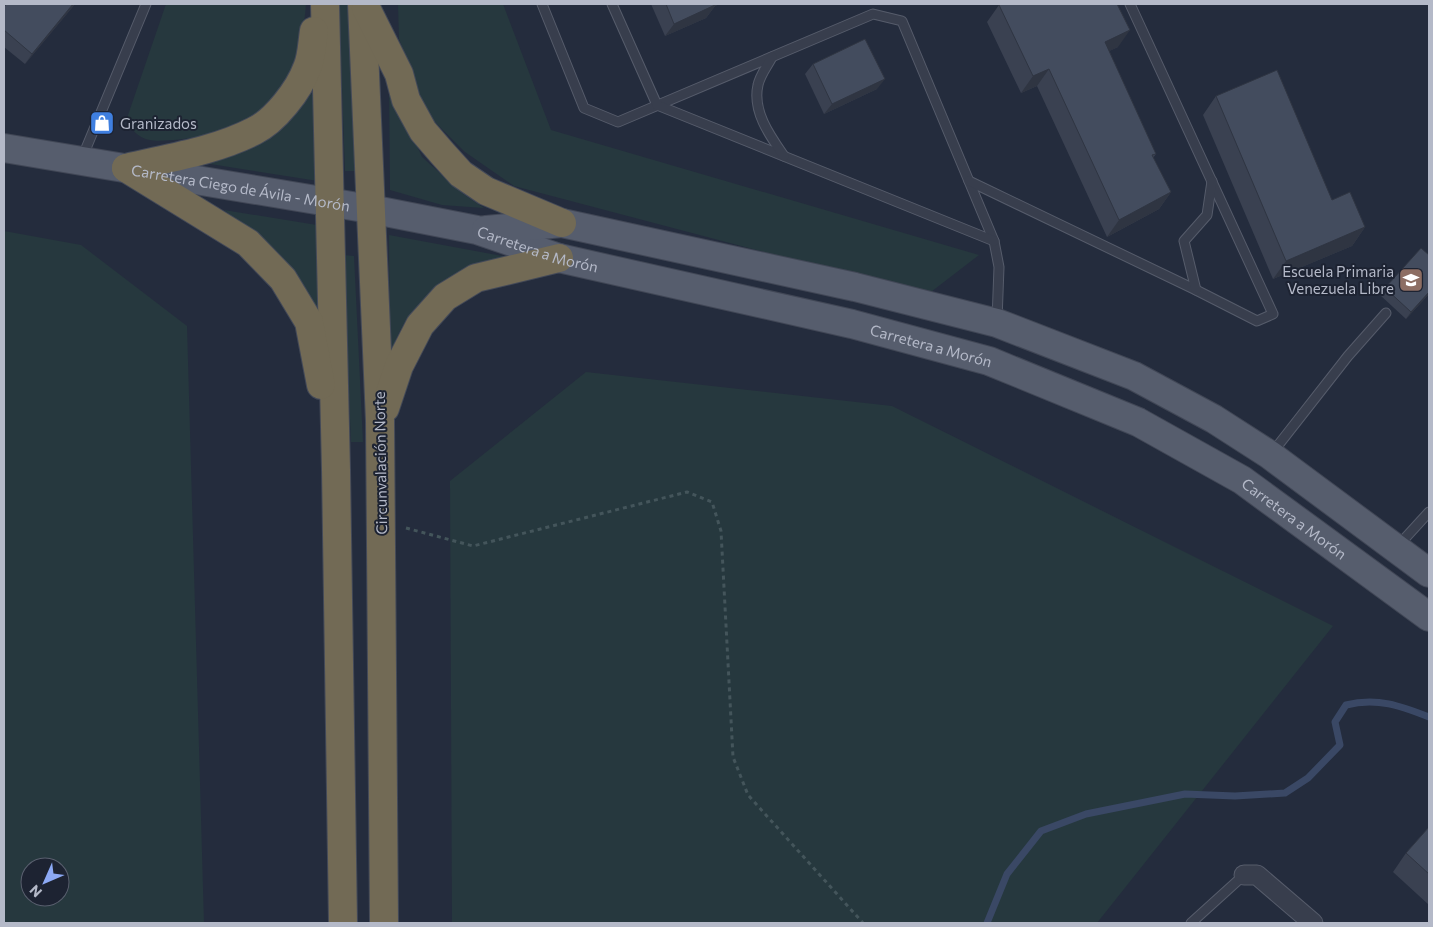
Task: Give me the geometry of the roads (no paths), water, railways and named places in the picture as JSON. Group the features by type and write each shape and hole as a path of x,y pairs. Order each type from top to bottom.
{"highway":[{"path":"126,168 215,146 256,131 284,106 298,88 308,67 318,4"},
{"path":"326,4 343,923"},
{"path":"363,4 399,74 406,100 423,131 461,174 486,191 562,223"},
{"name":"Circunvalación Norte","path":"363,4 380,421 384,923"},
{"path":"126,168 248,243 283,279 309,322 336,470"},
{"path":"380,421 399,366 420,325 445,297 476,278 559,258"}],"main road":[{"name":"Carretera Ciego de Ávila - Morón","path":"4,148 330,203 370,208 477,230"},
{"name":"Carretera a Morón","path":"477,230 562,223 854,287 997,323 1134,376 1214,419 1270,455 1429,573"},
{"name":"Carretera a Morón","path":"477,230 559,258 852,324 989,361 1138,422 1242,480 1429,617"},
{"path":"989,361 997,323"}],"street":[{"path":"1244,875 1257,875 1310,922"}],"lane":[{"path":"81,161 146,4"},
{"path":"542,4 584,108 618,122 873,14 902,21 994,241 999,267 997,323"},
{"path":"612,4 657,105 994,241"},
{"path":"969,181 1257,321 1273,314 1130,4"},
{"path":"772,57 758,84 758,104 767,132 784,156"},
{"path":"1196,290 1184,241 1207,215 1212,180"},
{"path":"1270,455 1348,356 1386,313"},
{"path":"1396,548 1429,512"},
{"path":"1191,923 1244,875"}],"waterway":[{"path":"987,923 1007,874 1041,831 1086,814 1185,794 1235,796 1285,793 1308,778 1340,745 1335,722 1346,705 1379,702 1399,706 1429,717"}],"place":[{"name":"Granizados","path":"102,123"},
{"name":"Escuela Primaria Venezuela Libre","path":"1411,280"}]}
